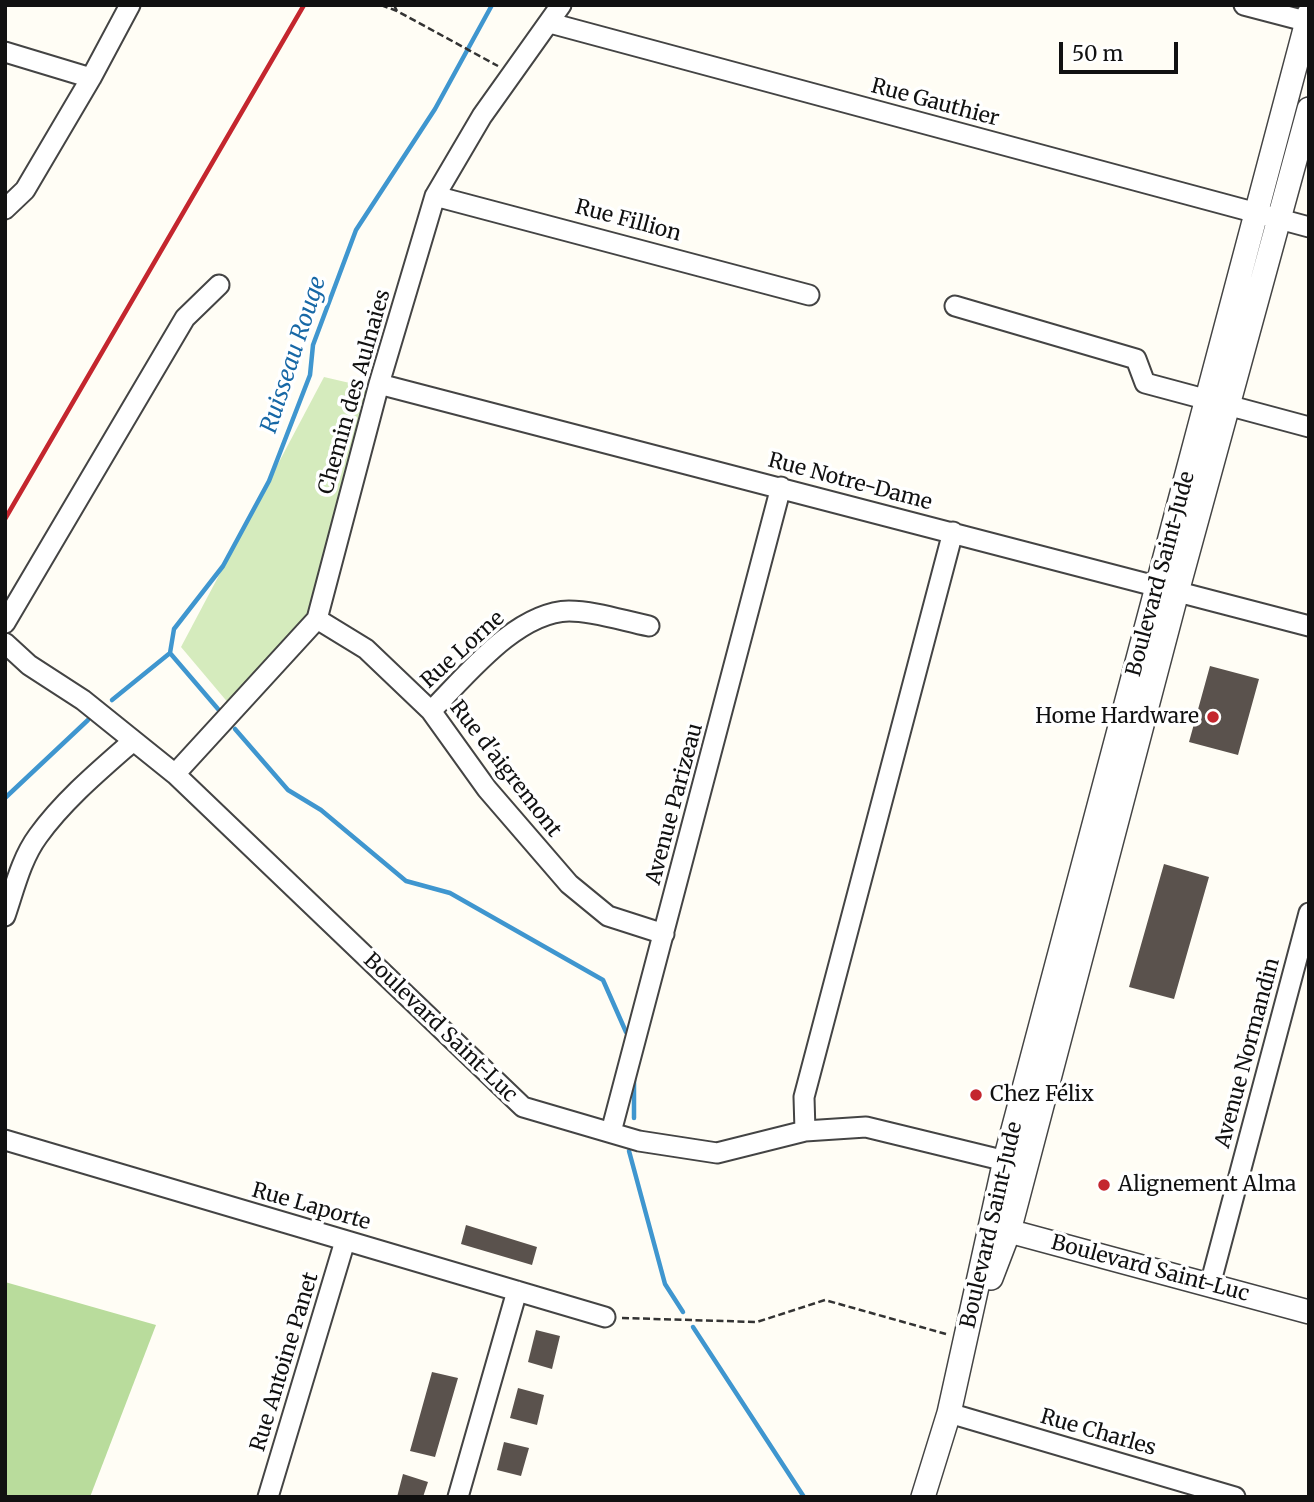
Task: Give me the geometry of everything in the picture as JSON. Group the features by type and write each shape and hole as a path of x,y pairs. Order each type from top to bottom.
{"street":[{"path":"5,209 25,190 91,78 130,5"},
{"name":"Chemin des Aulnaies","path":"175,774 317,619 379,384 435,196 482,116 561,5"},
{"path":"1244,5 1308,19"},
{"name":"Boulevard Saint-Jude","path":"923,1497 1000,1228 1217,403 1256,213 1308,19"},
{"name":"Rue Gauthier","path":"550,23 1309,227"},
{"path":"5,52 91,78"},
{"name":"Boulevard Saint-Jude","path":"1217,403 1279,219 1309,109"},
{"name":"Rue Fillion","path":"435,196 660,253 809,295"},
{"path":"5,623 185,318 219,285"},
{"path":"955,306 1136,359 1145,383 1309,427"},
{"name":"Rue Notre-Dame","path":"379,384 1309,626"},
{"name":"Avenue Parizeau","path":"611,1132 781,487"},
{"path":"805,1131 804,1097 953,532"},
{"name":"Rue Lorne","path":"430,711 515,630 544,615 570,611 649,626"},
{"name":"Rue d'aigremont","path":"317,619 366,649 430,711 487,789 569,884 608,916 664,934"},
{"name":"Boulevard Saint-Luc","path":"5,643 29,665 83,700 175,774 523,1107 639,1141 717,1153 805,1131 866,1127 1016,1163"},
{"path":"5,916 36,837 74,794 133,741"},
{"name":"Avenue Normandin","path":"1210,1285 1309,913"},
{"name":"Rue Laporte","path":"5,1140 605,1317"},
{"name":"Boulevard Saint-Luc","path":"1000,1228 1309,1312"},
{"name":"Rue Antoine Panet","path":"268,1497 345,1241"},
{"path":"458,1497 517,1291"},
{"name":"Rue Charles","path":"949,1413 1227,1496"}],"path":[{"path":"381,5 514,74"},
{"path":"394,5 397,11"},
{"path":"605,1317 757,1322 825,1300 966,1340"}],"green space":[{"path":"324,377 367,387 317,619 235,711 181,647"},
{"path":"5,1282 156,1325 90,1497 5,1497"}],"building":[{"path":"1210,666 1259,679 1238,755 1189,742"},
{"path":"1164,864 1209,877 1174,999 1129,987"},
{"path":"466,1225 537,1247 532,1265 461,1244"},
{"path":"536,1330 560,1336 552,1369 528,1362"},
{"path":"432,1372 458,1378 435,1457 410,1451"},
{"path":"518,1388 544,1395 537,1425 510,1418"},
{"path":"504,1442 529,1448 521,1476 497,1470"},
{"path":"403,1474 428,1482 423,1497 397,1497"}],"waterway":[{"name":"Ruisseau Rouge","path":"112,700 170,653 174,629 223,566 269,481 310,375 313,345 356,230 435,109 492,5"},
{"path":"170,653 218,709"},
{"name":"Ruisseau Rouge","path":"5,798 88,720"},
{"path":"235,729 288,790 321,810 406,881 450,893 603,980 626,1032"},
{"path":"634,1077 634,1118"},
{"path":"629,1151 665,1284 683,1312"},
{"path":"693,1327 804,1497"}],"railway":[{"path":"5,519 304,5"}],"place":[{"name":"Home Hardware","path":"1213,717"},
{"name":"Chez Félix","path":"976,1095"},
{"name":"Alignement Alma","path":"1104,1185"}]}
